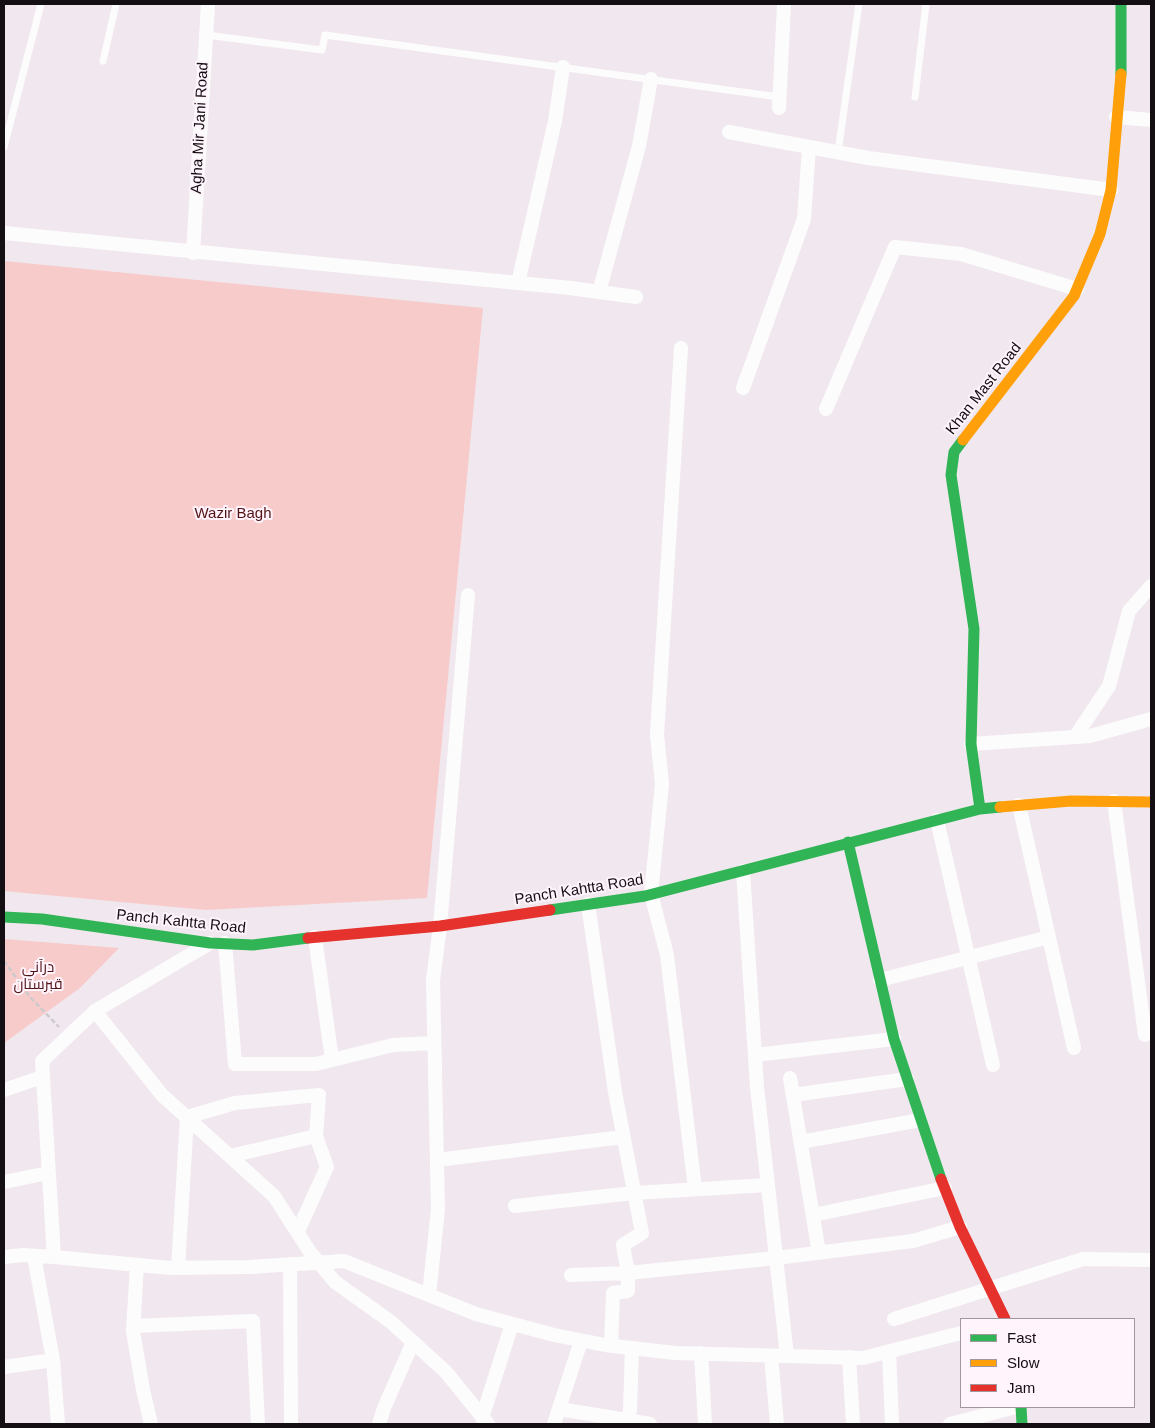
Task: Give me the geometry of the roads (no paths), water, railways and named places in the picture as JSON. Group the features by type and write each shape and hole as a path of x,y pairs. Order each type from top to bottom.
{"main road":[{"name":"Khan Mast Road","path":"980,809 971,744 974,630 950,475 954,452 1074,296 1100,234 1111,190 1122,64 1121,4"},
{"name":"Panch Kahtta Road","path":"4,917 42,919 210,943 253,945 315,937 440,926 651,894 980,809 1072,801 1151,802"},
{"path":"848,842 894,1039 920,1120 960,1227 1004,1318"},
{"path":"1021,1408 1022,1424"}],"street":[{"name":"Agha Mir Jani Road","path":"193,252 208,4"},
{"path":"779,103 784,4"},
{"path":"518,283 555,121 563,67"},
{"path":"599,292 639,146 651,79"},
{"path":"1116,117 1151,120"},
{"path":"729,132 878,160 1111,190"},
{"path":"742,388 804,219 809,147"},
{"path":"4,233 518,283 636,297"},
{"path":"826,408 895,247 961,254 1077,289"},
{"path":"681,348 657,735 662,784 651,894 667,955 695,1189"},
{"path":"1075,737 1109,686 1129,611 1151,586"},
{"path":"429,1295 438,1209 433,980 440,926 468,594"},
{"path":"971,744 1090,736 1151,719"},
{"path":"1114,801 1145,1035"},
{"path":"1019,805 1074,1048"},
{"path":"937,820 993,1065"},
{"path":"743,871 755,1055 788,1356"},
{"path":"588,904 615,1092 642,1233 622,1244 628,1273 628,1291 613,1293 611,1346"},
{"path":"315,937 332,1060"},
{"path":"880,980 1049,937"},
{"path":"54,1257 42,1061 95,1012 210,943"},
{"path":"225,943 234,1064 316,1064 393,1045 433,1043"},
{"path":"95,1012 162,1095 274,1196 335,1282 391,1322 446,1372 485,1421"},
{"path":"755,1055 894,1039"},
{"path":"4,1090 42,1077"},
{"path":"790,1078 820,1253"},
{"path":"793,1095 907,1080"},
{"path":"187,1117 235,1103 318,1095 316,1136 326,1167 298,1230"},
{"path":"178,1268 187,1117"},
{"path":"801,1142 920,1120"},
{"path":"230,1156 316,1136"},
{"path":"437,1160 623,1137"},
{"path":"4,1182 48,1173"},
{"path":"515,1206 634,1193 768,1185"},
{"path":"813,1215 945,1188"},
{"path":"571,1275 628,1273 820,1253 913,1241 960,1227"},
{"path":"34,1256 53,1360 58,1424"},
{"path":"4,1257 54,1257 178,1268 249,1267 344,1261 476,1314 512,1324 581,1341 611,1346 701,1354 863,1358 960,1333"},
{"path":"894,1319 1083,1259 1151,1260"},
{"path":"137,1264 134,1326 143,1390 151,1424"},
{"path":"290,1264 291,1424"},
{"path":"134,1326 253,1322 258,1424"},
{"path":"485,1421 512,1324"},
{"path":"554,1424 581,1341"},
{"path":"380,1424 384,1408 413,1342"},
{"path":"628,1422 632,1348"},
{"path":"889,1351 892,1424"},
{"path":"701,1354 705,1424"},
{"path":"771,1356 777,1424"},
{"path":"849,1358 853,1424"},
{"path":"4,1367 53,1360"},
{"path":"950,1424 1012,1408"},
{"path":"560,1409 628,1422 650,1424"}],"lane":[{"path":"4,147 41,4"},
{"path":"103,62 116,4"},
{"path":"838,152 859,4"},
{"path":"915,97 926,4"},
{"path":"206,35 322,50 325,35 651,79 779,103"}],"park label":[{"name":"Wazir Bagh","path":"233,514"},
{"name":"درآنی قبرستان","path":"38,976"}]}
